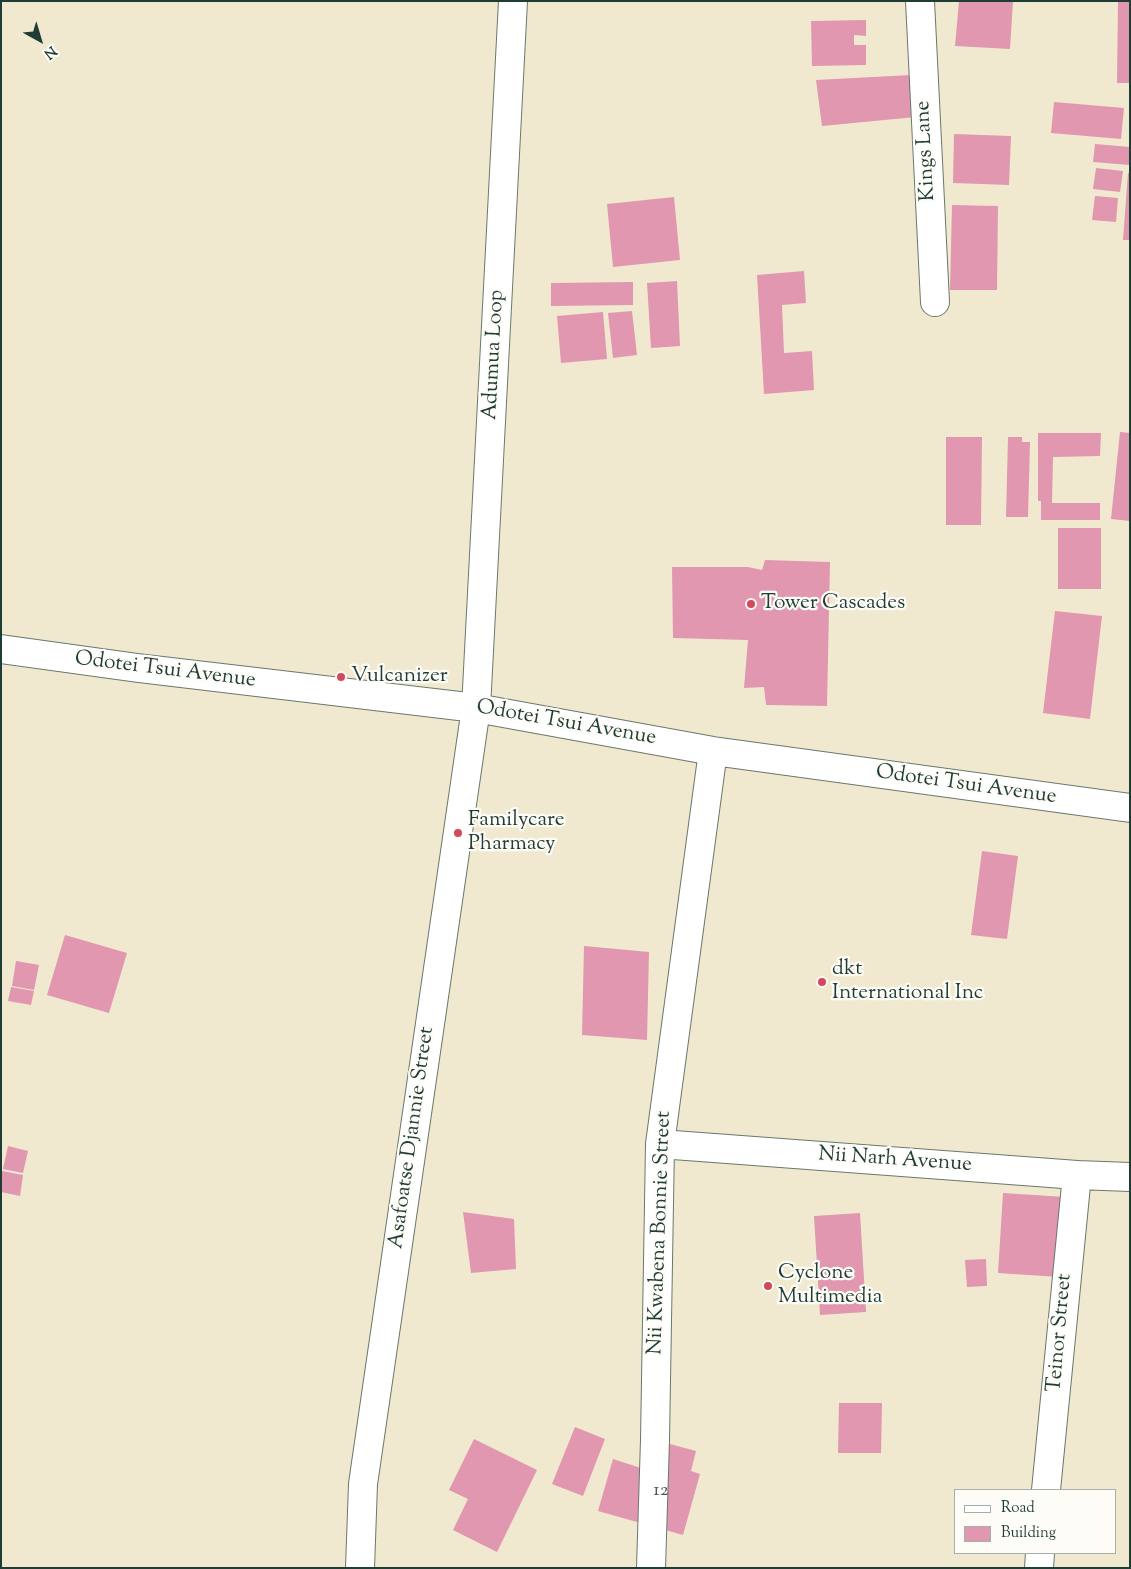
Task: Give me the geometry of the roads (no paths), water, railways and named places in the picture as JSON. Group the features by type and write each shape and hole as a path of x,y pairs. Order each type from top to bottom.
{"street":[{"name":"Adumua Loop","path":"476,708 513,1"},
{"name":"Kings Lane","path":"920,1 935,302"},
{"name":"Odotei Tsui Avenue","path":"1,649 138,668 476,708 713,750 1130,808"},
{"name":"Asafoatse Djannie Street","path":"360,1568 363,1484 476,708"},
{"name":"Nii Kwabena Bonnie Street","path":"651,1568 660,1144 713,750"},
{"name":"Nii Narh Avenue","path":"660,1144 1077,1175 1130,1177"},
{"name":"Teinor Street","path":"1046,1489 1077,1175"},
{"path":"1039,1568 1040,1554"}],"place":[{"name":"Tower Cascades","path":"751,604"},
{"name":"Vulcanizer","path":"341,677"},
{"name":"Familycare Pharmacy","path":"458,833"},
{"name":"dkt International Inc","path":"822,982"},
{"name":"Cyclone Multimedia","path":"768,1286"}]}
